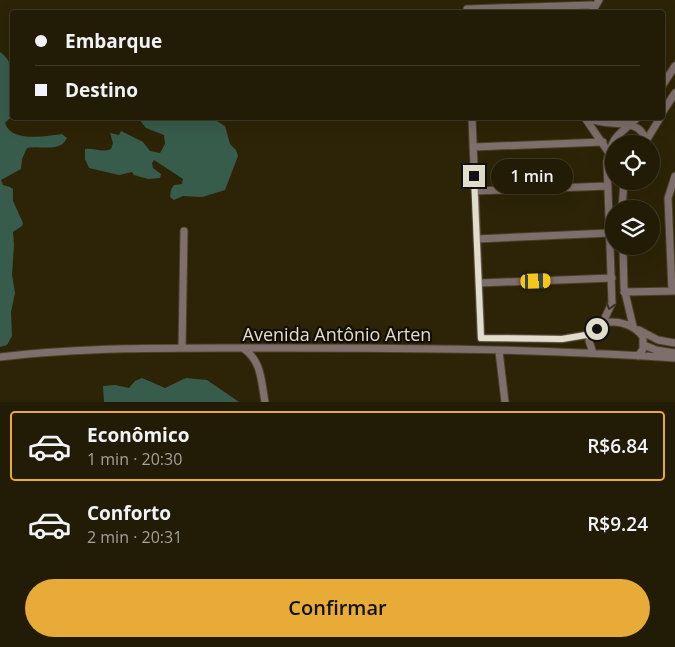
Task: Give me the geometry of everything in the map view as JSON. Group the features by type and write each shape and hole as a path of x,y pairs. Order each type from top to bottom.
{"street":[{"path":"467,0 467,10 514,4 591,4 595,6"},
{"path":"665,81 675,66"},
{"path":"665,108 675,93"},
{"path":"472,120 481,338 562,339 590,336"},
{"path":"587,120 605,145"},
{"path":"592,120 604,124 630,124 641,130 643,135"},
{"path":"617,135 635,120"},
{"path":"649,135 659,120"},
{"path":"576,142 587,136 592,128"},
{"path":"473,147 603,142"},
{"path":"624,292 674,291 668,198 669,189 675,176"},
{"path":"475,191 605,186"},
{"path":"182,348 184,231"},
{"path":"477,238 605,233"},
{"path":"592,354 589,344 590,336 601,326 612,302 611,255"},
{"path":"623,255 624,292 635,328 644,338 644,345 638,356"},
{"path":"479,283 612,278"},
{"path":"601,326 619,322 658,340 675,343"},
{"path":"644,345 658,340"},
{"path":"644,345 656,350 675,353"},
{"path":"243,348 257,362 264,402"},
{"name":"Avenida Antônio Arten","path":"0,357 83,349 243,348 499,351 675,358"},
{"path":"499,351 505,402"}],"green space":[{"path":"0,52 10,64 10,118 5,123 9,129 21,136 39,137 62,134 67,138 64,143 55,147 27,148 22,159 21,169 1,180 3,185 13,189 13,201 23,223 22,226 13,232 12,275 15,293 11,312 12,336 7,345 0,347"},
{"path":"140,120 215,120 225,126 230,144 236,150 238,156 225,190 202,197 183,196 174,200 170,197 171,190 174,185 182,184 183,179 154,160 152,163 153,168 161,174 160,178 148,179 134,175 132,172 119,175 89,168 85,159 85,149 104,151 111,149 113,143 110,133 119,135 121,131 143,142 150,151 160,153 165,144 164,135 146,128"},
{"path":"142,378 165,388 186,378 207,380 239,402 104,402 103,386 115,385 129,388 135,381"}],"route":[{"path":"474,176 481,338 562,339 590,336 597,329"}]}
